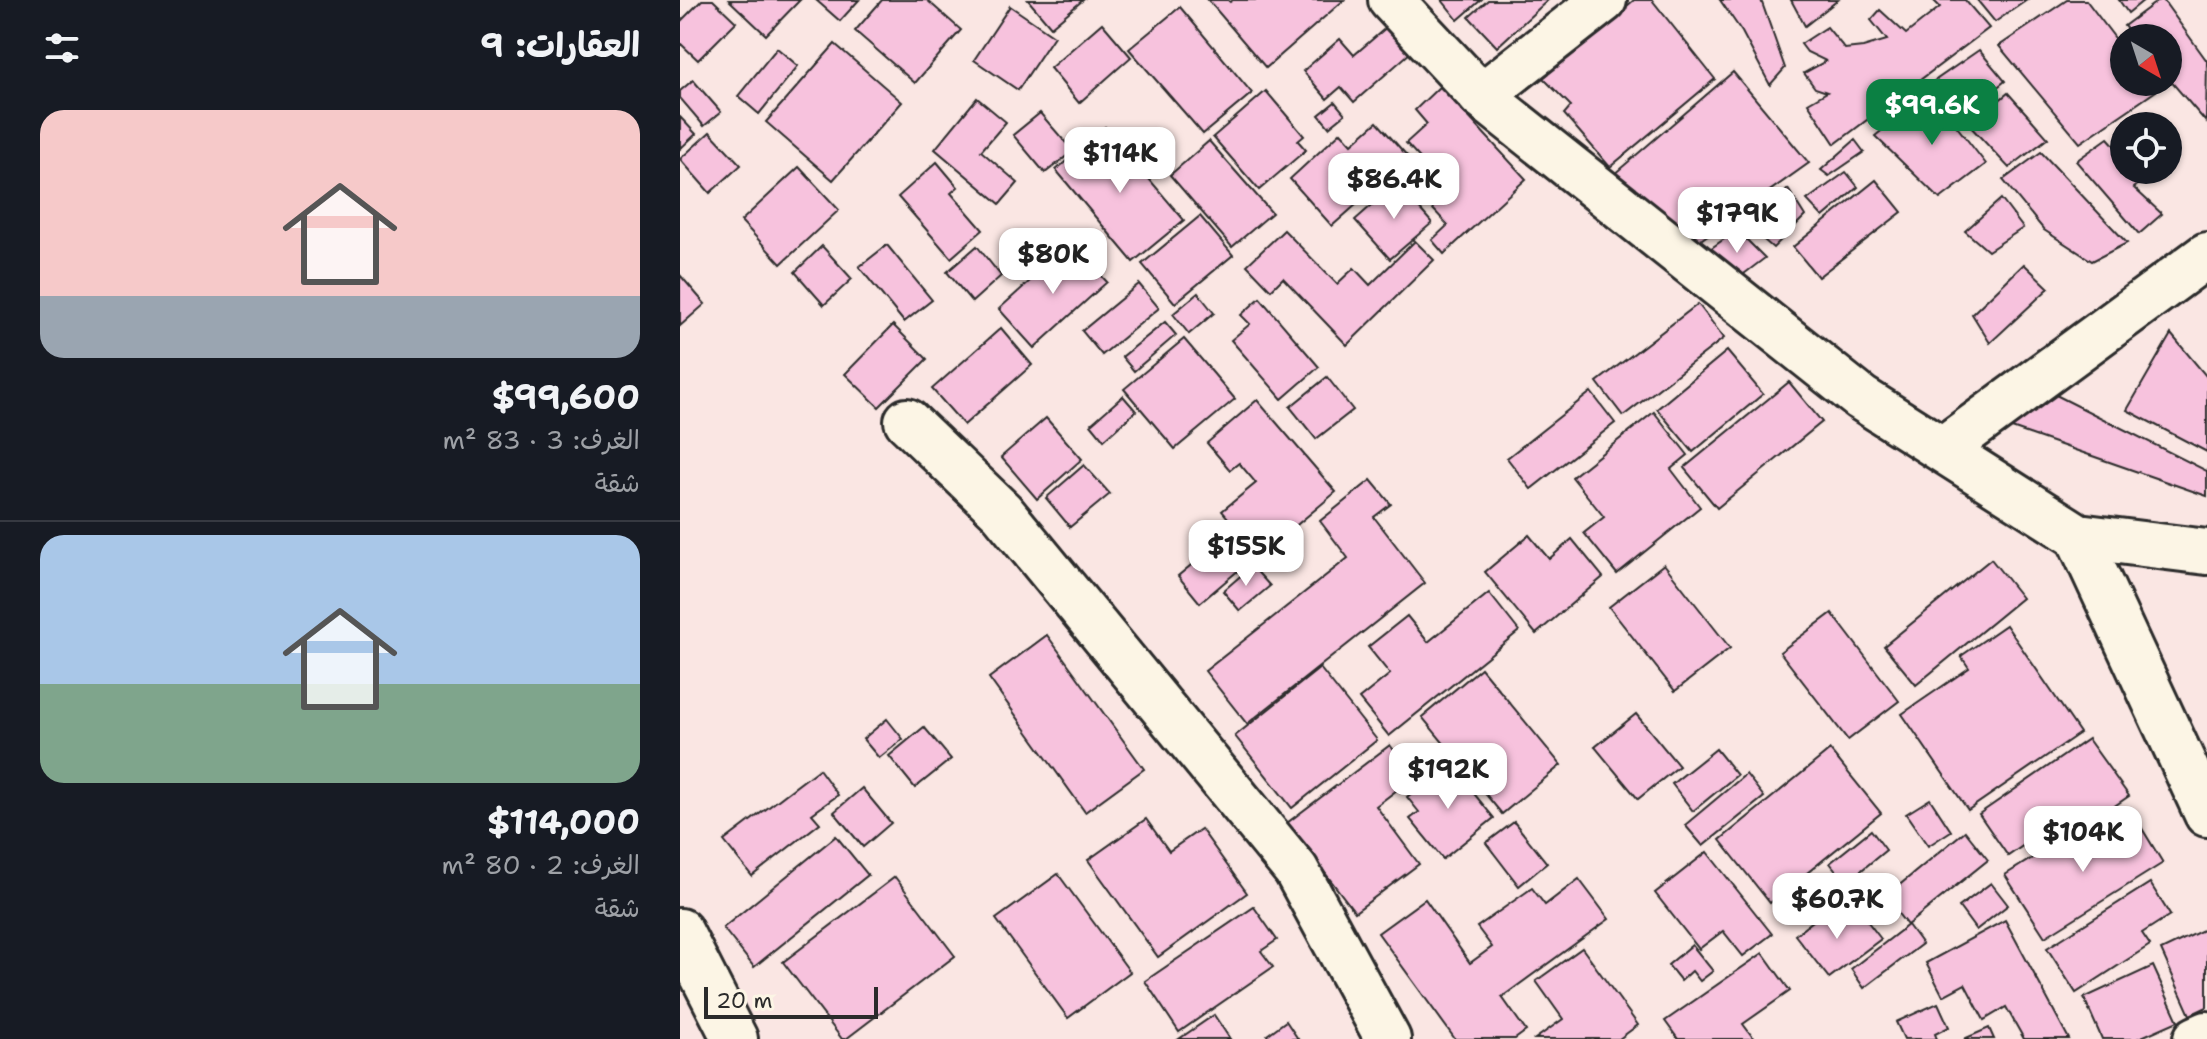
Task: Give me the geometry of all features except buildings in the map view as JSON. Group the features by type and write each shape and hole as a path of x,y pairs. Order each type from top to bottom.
{"street":[{"path":"1391,0 1481,96 1861,398 2078,536 2207,552"},
{"path":"1481,96 1604,0"},
{"path":"1943,449 2207,255"},
{"path":"907,421 1002,512 1296,870 1388,1039"},
{"path":"2078,536 2207,814"},
{"path":"680,931 735,1039"},
{"path":"2196,1039 2207,1034"}]}
